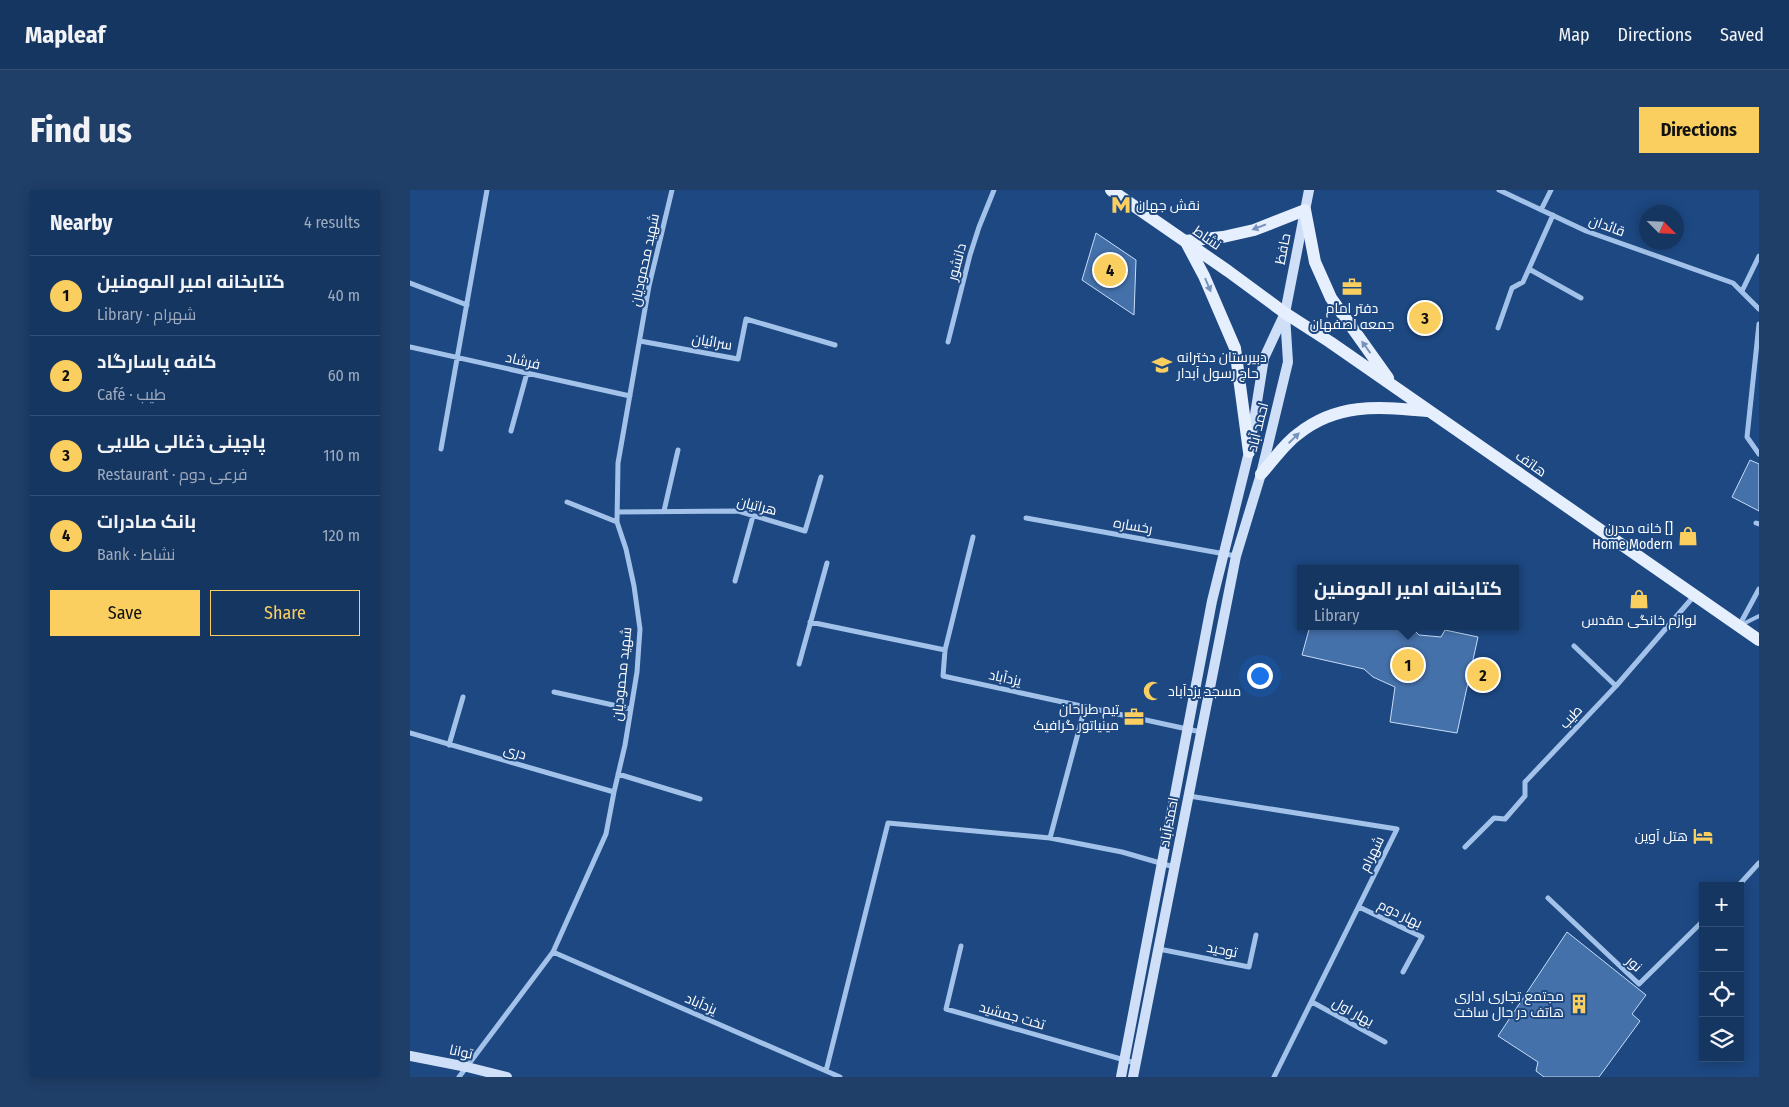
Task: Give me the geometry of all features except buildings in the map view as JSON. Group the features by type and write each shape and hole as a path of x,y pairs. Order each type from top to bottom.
{"main road":[{"name":"نشاط","path":"1112,190 1285,313"},
{"name":"حافظ","path":"1285,313 1309,190"},
{"path":"1249,452 1235,348 1204,276 1186,241 1223,237 1254,230 1305,210 1315,262 1331,298 1394,387"},
{"name":"هاتف","path":"1285,313 1330,342 1759,640"},
{"name":"احمد آباد","path":"1120,1077 1212,601 1249,452 1264,358 1285,313"},
{"name":"احمد آباد","path":"1133,1077 1236,556 1261,474 1288,362 1285,313"},
{"path":"1261,474 1297,434 1322,417 1348,410 1388,408 1429,412"},
{"name":"توانا","path":"410,1056 507,1077"}],"street":[{"path":"441,449 487,190"},
{"name":"شهید محمودیان","path":"459,1077 553,952 606,834 631,709 637,672 640,629 634,586 626,549 617,522 618,463 649,286 672,190"},
{"name":"دانشور","path":"948,342 978,227 994,190"},
{"name":"قائدان","path":"1499,190 1586,231 1733,283 1759,310"},
{"path":"1541,210 1550,190"},
{"path":"1498,328 1512,288 1523,282 1553,215"},
{"path":"1742,291 1759,256"},
{"path":"1529,269 1581,298"},
{"path":"410,283 467,305"},
{"name":"سرائیان","path":"640,340 738,359 746,319 835,345"},
{"path":"1759,324 1747,437 1759,454"},
{"name":"فرشاد","path":"410,346 630,396"},
{"path":"511,431 527,373"},
{"path":"664,511 678,450"},
{"name":"هراتیان","path":"617,512 738,511 805,531 821,477"},
{"path":"567,502 617,522"},
{"path":"734,581 753,516"},
{"name":"رخساره","path":"1026,518 1236,556"},
{"name":"یزدآباد","path":"972,537 945,650 943,676 1201,732"},
{"path":"799,664 827,563"},
{"path":"1739,626 1759,589"},
{"name":"طیب","path":"1465,847 1494,818 1505,819 1525,796 1526,782 1616,686 1695,595"},
{"path":"810,622 945,650"},
{"path":"1574,646 1616,686"},
{"path":"554,692 631,709"},
{"path":"449,744 463,697"},
{"path":"1050,838 1085,707"},
{"name":"دری","path":"410,733 614,792"},
{"path":"618,774 700,799"},
{"name":"شهرام","path":"1189,796 1396,829 1274,1077"},
{"path":"826,1071 888,823 1050,838 1122,852 1174,867"},
{"path":"1742,882 1759,863"},
{"name":"نور","path":"1548,898 1639,984 1699,925"},
{"name":"بهار دوم","path":"1359,907 1422,937 1403,972"},
{"name":"توحید","path":"1158,949 1249,967 1256,935"},
{"name":"تخت جمشید","path":"961,946 946,1009 1136,1063"},
{"name":"یزدآباد","path":"553,952 840,1077"},
{"name":"بهار اول","path":"1312,1002 1385,1042"}],"lane":[{"path":"1739,626 1759,616"}],"place":[{"name":"نقش جهان","path":"1121,205"},
{"name":"بانک صادرات","path":"1110,270"},
{"name":"دفتر امام جمعه اصفهان","path":"1352,287"},
{"name":"پاچینی ذغالی طلایی","path":"1425,318"},
{"name":"دبیرستان دخترانه حاج رسول آبدار","path":"1162,365"},
{"name":"خانه مدرن [] Home Modern","path":"1688,536"},
{"name":"لوازم خانگی مقدس","path":"1639,599"},
{"name":"کتابخانه امیر المومنین","path":"1408,665"},
{"name":"کافه پاسارگاد","path":"1483,675"},
{"name":"مسجد یزدآباد","path":"1153,691"},
{"name":"تیم طراحان مینیاتور گرافیک","path":"1134,717"},
{"name":"هتل آوین","path":"1703,836"},
{"name":"مجتمع تجاری اداری هاتف در حال ساخت","path":"1579,1004"}]}
